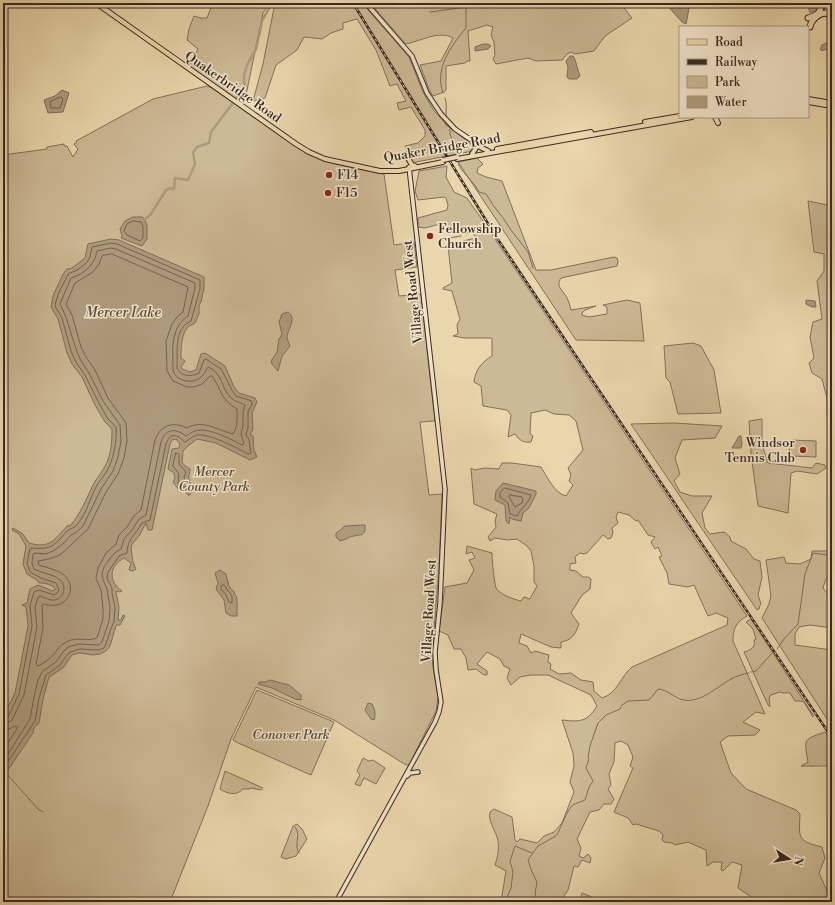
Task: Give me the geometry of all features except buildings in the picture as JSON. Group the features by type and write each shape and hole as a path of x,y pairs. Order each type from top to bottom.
{"highway":[{"path":"821,3 831,16"},
{"path":"810,27 811,21 820,11 821,3"},
{"path":"824,3 831,16"},
{"path":"808,17 814,17 824,12 831,16"}],"main road":[{"name":"Quakerbridge Road","path":"96,3 309,152 331,160 367,168"},
{"path":"366,3 412,56 427,93 441,114 455,129 472,140 477,147 488,151"},
{"path":"809,99 832,105"},
{"path":"809,102 832,105"},
{"name":"Quaker Bridge Road","path":"457,158 539,141 679,116"},
{"name":"Quaker Bridge Road","path":"367,168 385,171 409,168 457,158 686,118"},
{"path":"576,130 584,133"},
{"path":"532,138 539,141"},
{"path":"472,154 477,147"},
{"path":"409,160 412,165 415,166"},
{"name":"Quaker Bridge Road","path":"409,168 443,161"},
{"name":"Village Road West","path":"335,902 423,740 435,717 438,705 439,695 433,658 438,603 443,500 416,223 409,168"},
{"name":"Village Road West","path":"335,902 435,722 440,706 441,694 436,670 435,652 440,603 445,494 438,439"},
{"path":"389,806 407,775 418,772"}],"green space":[{"path":"207,3 270,3 263,13 246,95 242,93 237,99 189,66 198,49 187,40 189,29 194,16 207,18 212,5"},
{"path":"275,3 362,3 409,57 423,92 434,111 449,127 471,144 473,151 411,163 405,146 418,143 425,136 425,130 411,107 399,110 397,103 406,101 397,84 390,86 376,50 357,19 343,23 343,29 331,33 322,39 304,37 297,50 276,65 265,98 253,101 263,64"},
{"path":"370,3 623,3 624,8 632,18 605,36 594,51 575,54 571,52 562,60 536,61 528,58 496,64 493,59 495,55 494,42 491,35 493,27 487,25 468,31 470,61 446,66 446,90 433,96 420,65 441,61 453,38 442,35 406,44"},
{"name":"Mercer County Park","path":"207,86 306,153 335,164 384,174 394,245 414,242 417,267 395,270 399,296 421,294 435,421 420,422 429,495 442,494 439,568 432,655 438,697 436,711 410,763 406,765 334,720 256,687 231,739 208,806 170,902 3,902 3,155 47,149 47,147 64,144 64,146 67,146 73,157 78,149 74,144 77,142 76,141 153,99"},
{"path":"477,158 483,164 478,168 477,173 502,181 536,270 551,270 614,257 617,258 617,266 561,278 559,281 559,286 569,302 571,310 596,306 585,310 582,313 582,315 589,317 607,314 607,307 603,305 627,300 640,303 644,341 576,340 458,162"},
{"path":"447,166 446,177 454,192 467,198 481,218 747,616 736,626 733,641 765,714 756,712 743,722 760,730 755,735 728,736 720,742 731,773 746,789 796,810 800,814 801,837 808,843 822,847 825,858 819,873 832,902 753,902 753,898 738,888 742,865 732,862 723,871 721,870 722,862 713,862 707,866 706,850 688,842 675,845 664,842 662,839 663,835 659,831 636,824 633,825 628,818 614,812 633,768 630,766 633,757 628,745 621,741 615,743 614,762 609,774 611,785 608,789 614,799 611,804 604,804 599,810 590,812 577,839 581,848 579,856 583,858 588,854 591,858 590,863 582,860 578,867 574,866 568,890 560,902 501,902 506,871 495,865 498,855 498,844 491,821 490,812 494,809 512,817 515,840 517,842 520,839 537,843 544,836 554,832 562,823 574,792 570,782 574,766 573,753 562,720 582,720 590,715 597,706 591,695 548,675 531,675 520,677 511,685 507,678 510,669 504,666 500,659 487,652 477,664 487,671 487,675 484,675 476,669 468,670 466,658 461,649 454,649 448,635 439,631 445,587 467,583 474,570 469,560 475,558 472,552 466,554 467,546 492,553 496,588 500,592 521,601 524,597 530,599 537,586 534,582 534,566 531,551 517,539 508,540 495,538 490,541 488,537 496,527 495,521 497,514 474,504 471,468 474,470 485,468 499,469 502,463 541,467 558,492 566,496 573,485 569,481 571,475 568,468 583,450 576,421 569,415 554,414 545,410 531,413 530,434 533,436 531,442 526,442 515,434 508,437 511,415 507,410 483,406 481,386 474,382 480,367 492,356 492,338 464,338 453,336 458,334 457,325 460,319 452,291 443,289 452,283 448,245 475,238 473,232 459,234 451,232 451,228 445,228 440,224 425,228 418,227 418,218 447,210 448,205 446,198 444,197 418,200 415,191 419,171","holes":["618,512 629,515 636,521 638,520 648,535 655,537 651,542 655,549 658,547 662,556 659,557 667,573 669,584 688,587 694,585 708,616 716,613 728,618 727,625 632,667 615,689 607,696 602,698 594,691 593,682 581,680 571,673 559,674 550,669 551,664 548,662 549,655 535,651 531,653 527,646 519,643 521,634 551,647 561,648 561,642 568,640 573,636 579,624 571,613 582,595 590,589 591,579 588,577 583,577 576,571 570,570 570,564 576,563 575,557 580,553 587,553 603,535 608,539 611,538 613,533 612,528 618,523 616,517"]},
{"path":"808,201 832,206 832,417 827,417 827,398 822,379 812,373 809,363 814,358 810,337 813,322 822,319 817,281 824,271 824,254 814,252"},
{"path":"693,343 701,346 714,370 721,413 678,414 670,382 666,378 664,346"},
{"path":"762,419 762,445 768,463 812,468 816,463 825,465 826,468 817,474 797,471 791,473 788,513 758,506 751,454 749,421"},
{"path":"674,423 722,426 715,438 682,440 675,458 680,474 674,481 680,492 692,496 712,496 702,513 705,528 710,534 724,532 730,537 731,541 746,549 754,559 760,561 762,577 758,595 761,604 759,607 760,608 757,610 631,424"},
{"name":"Windsor Tennis Club","path":"791,440 816,441 816,457 791,456 789,448"},
{"path":"832,547 832,578 826,579 823,588 831,598 832,586 832,628 810,625 799,627 795,634 795,645 832,650 832,727 762,618 771,596 766,560 784,557 786,563 800,564 811,559 812,551 825,551"},
{"path":"751,619 813,715 813,717 804,702 795,701 790,693 780,692 771,695 769,698 770,707 768,705 744,652 752,648 754,645 754,640 756,639 753,629 746,622"},
{"name":"Conover Park","path":"257,690 334,722 311,775 233,740"},
{"path":"825,732 832,741 832,766 801,766 808,762 806,748 807,741 812,737"},
{"path":"363,758 369,761 373,760 385,768 376,784 364,778 360,786 355,784 360,775 357,771"},
{"path":"225,771 263,788 261,790 251,788 243,789 238,793 232,794 226,792 220,789"},
{"path":"297,824 302,829 307,839 296,856 286,859 281,857 293,826"},
{"path":"582,893 604,902 594,902 581,897"}],"water":[{"path":"665,3 690,3 686,24 682,22"},
{"path":"807,3 817,3 819,9 810,13"},
{"path":"830,41 832,43 832,47 822,51 820,49 822,45"},
{"path":"488,44 491,46 488,49 475,51 475,47"},
{"path":"570,56 573,56 580,76 577,79 569,79 567,77 568,67 566,61"},
{"path":"62,90 69,93 63,112 48,113 44,100 55,96"},
{"path":"133,217 142,217 145,219 147,226 147,239 142,246 121,238 122,236 120,229 125,221"},
{"name":"Mercer Lake","path":"111,239 119,240 204,277 204,288 199,305 199,314 195,323 189,326 184,333 181,346 181,358 185,361 181,367 182,369 190,372 196,370 201,354 205,353 225,366 234,387 239,393 255,398 257,402 252,413 253,430 250,434 253,436 254,450 257,457 250,460 216,443 197,439 183,451 182,462 190,469 189,478 191,491 190,495 188,495 184,491 180,491 173,482 175,478 174,473 168,469 172,449 179,448 180,444 176,439 172,440 152,530 148,530 146,523 139,536 132,544 131,549 133,562 136,569 133,571 129,570 131,563 124,558 115,565 113,569 112,574 114,583 122,591 116,591 119,607 118,620 121,620 123,615 125,616 120,625 116,626 110,646 106,651 100,654 93,655 79,653 72,655 63,668 49,677 39,723 34,728 33,733 10,767 3,773 3,717 15,693 28,626 26,607 22,605 27,603 30,589 38,585 53,591 55,589 50,585 39,583 27,574 23,564 26,546 19,534 12,530 13,528 23,534 29,543 36,545 47,544 55,539 67,526 71,525 83,507 93,484 106,464 110,454 112,429 105,422 82,377 72,364 67,353 58,319 51,307 53,296 63,274 67,269 72,268 85,258 88,244"},
{"path":"806,300 815,301 816,307 806,304"},
{"path":"288,312 292,317 287,337 290,346 282,356 278,371 271,361 277,352 279,339 282,334 279,322 282,314"},
{"path":"739,436 741,436 741,448 732,448"},
{"path":"503,483 536,491 529,508 523,513 521,521 510,517 509,524 506,521 505,505 495,500 496,491"},
{"path":"365,525 364,532 361,535 340,541 336,537 336,533 345,526"},
{"path":"220,570 226,574 229,586 237,598 237,616 231,616 226,613 224,600 216,589 218,583 215,573"},
{"path":"270,680 289,685 301,695 301,700 258,684 259,682"},
{"path":"368,703 372,704 374,708 374,720 371,719 365,710"}],"waterway":[{"path":"143,221 151,214 166,190 171,188 174,189 175,178 188,180 195,164 194,151 197,147 209,143 211,132 244,88 244,76 247,65 256,49 262,21 272,3"},
{"path":"430,12 497,3"},
{"path":"443,93 441,84 442,67 450,50 466,28 466,7"},
{"path":"445,98 446,118"},
{"path":"446,122 445,124 450,128 450,134 457,154"},
{"path":"458,162 461,169 479,192 486,194 528,252 533,268"},
{"path":"449,238 461,236"},
{"path":"777,649 798,624 805,574 813,553 827,555 832,552"},
{"path":"751,672 756,671 773,652"},
{"path":"557,835 569,810 573,805 585,800 589,787 593,781 586,768 589,759 590,746 598,723 606,715 620,709 622,705 628,701 648,700 658,689 684,700 697,699 709,694 733,678 749,673"},
{"path":"5,772 38,809 43,812"},
{"path":"295,827 298,833 297,849 299,853"},
{"path":"538,902 535,894 537,882 528,860 538,846 556,836"},
{"path":"505,902 511,888 513,872 510,861 515,846 532,853"}],"railway":[{"path":"353,3 495,235 832,738"}],"place":[{"name":"F14","path":"329,175"},
{"name":"F15","path":"328,193"},
{"name":"Fellowship Church","path":"430,236"},
{"name":"Windsor Tennis Club","path":"803,450"}]}
